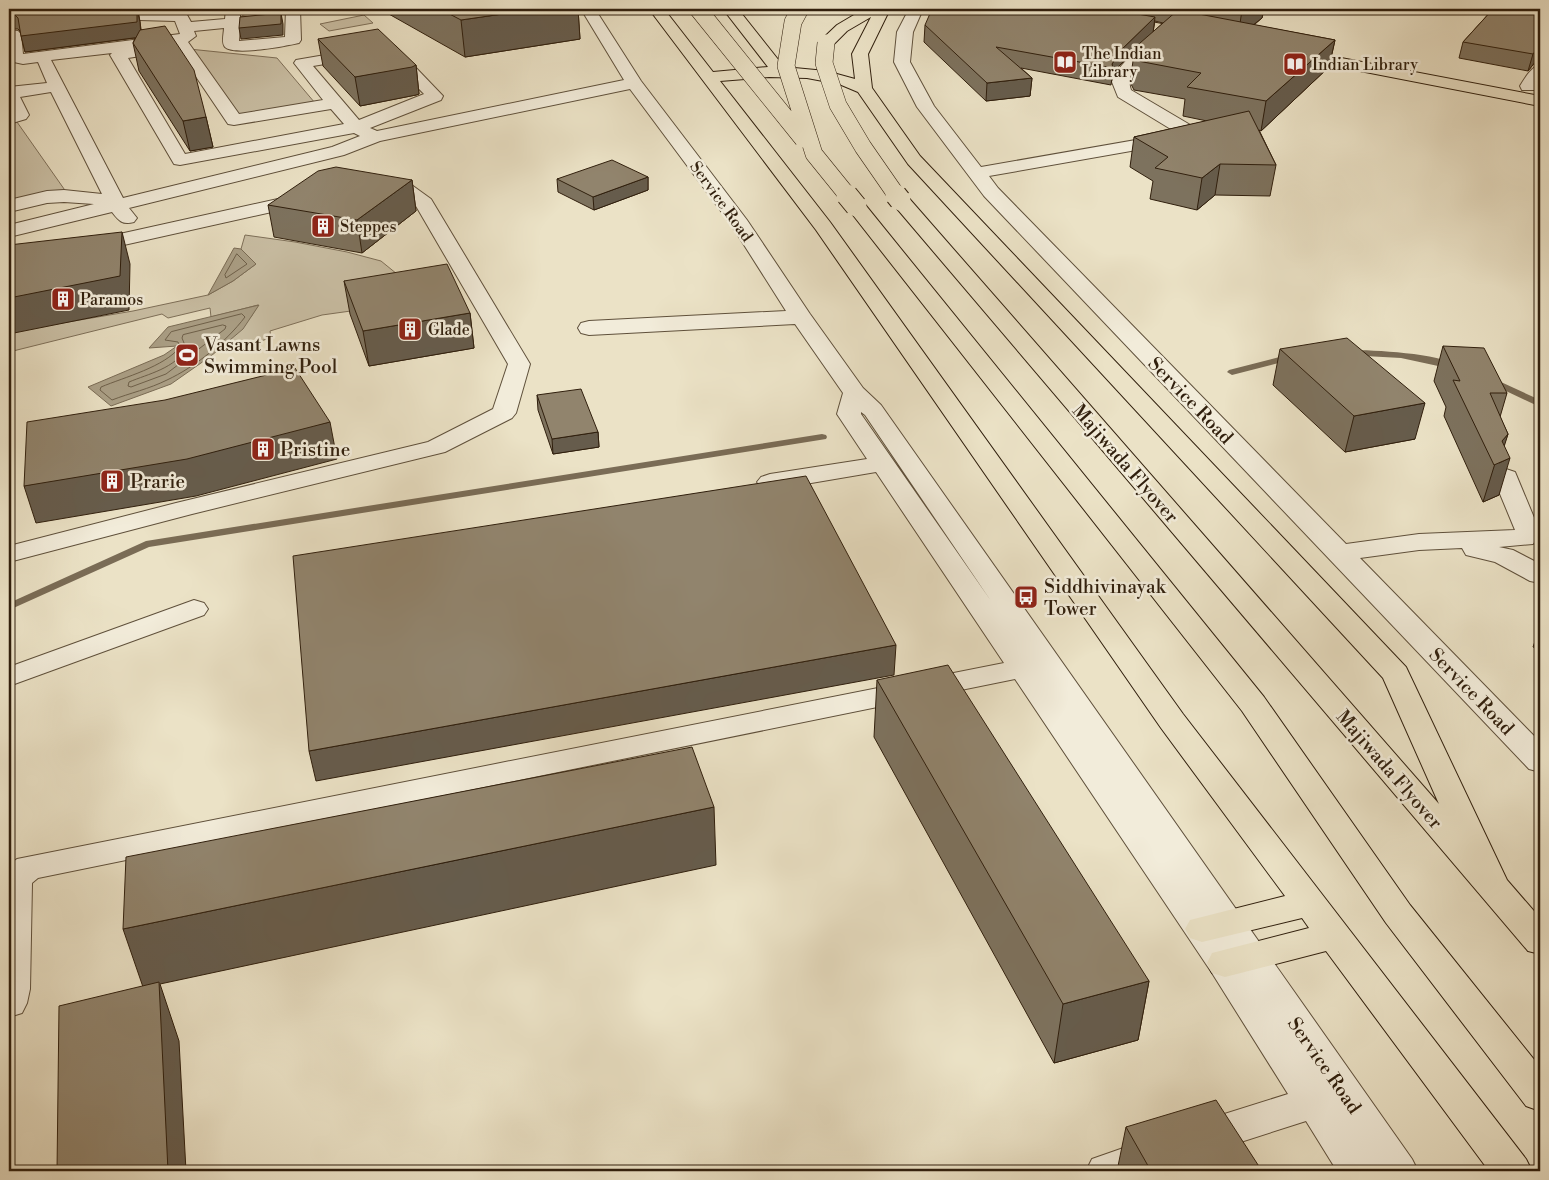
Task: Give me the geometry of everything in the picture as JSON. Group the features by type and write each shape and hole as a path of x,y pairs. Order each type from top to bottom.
{"main road":[{"path":"656,9 823,226 1172,721 1512,1171"},
{"path":"698,9 785,115 814,154 1252,704 1398,914 1540,1095"},
{"path":"730,9 778,70"},
{"path":"800,9 793,22 786,66 814,154"},
{"path":"826,43 842,28 874,9"},
{"path":"883,9 860,54 864,88 914,160 1396,674 1493,887"},
{"path":"1057,9 1171,30 1209,32 1121,9"},
{"name":"Majiwada Flyover","path":"834,15 828,28 824,63 838,106 863,147 900,200 1321,690 1540,941"},
{"path":"1534,87 1282,45 1540,101"},
{"path":"709,77 778,70 815,72 842,78 864,88"},
{"path":"1215,926 1310,903"},
{"path":"1238,960 1334,935"}],"street":[{"path":"32,32 11,34 15,58 23,59 188,36 181,16 144,17 140,9"},
{"name":"Service Road","path":"588,9 634,82 740,224 801,317 855,393 873,410 1036,666 1215,926 1329,1097 1398,1171"},
{"name":"Service Road","path":"916,9 905,32 902,62 926,107 976,174 991,192 1540,761"},
{"path":"185,27 232,16 270,19 292,13 293,40 235,46 231,44 232,16"},
{"path":"976,174 1176,138 1186,130 1124,93 1120,86 1121,78 1133,63 1171,30"},
{"path":"335,102 234,120 182,45 118,55 180,160 356,128 435,96 389,49 302,63 335,102 356,128 375,137"},
{"path":"45,62 115,203 139,236"},
{"path":"1534,87 1540,70"},
{"path":"9,231 115,203 338,151 375,137 634,82"},
{"path":"9,120 20,115 9,93 57,86"},
{"path":"9,554 185,508 436,448 504,413 519,364 424,203 406,190 363,190"},
{"path":"74,251 327,194"},
{"path":"9,206 47,197 64,196 115,203"},
{"path":"589,328 801,317"},
{"name":"Service Road","path":"855,393 849,414 882,464 1036,666"},
{"path":"744,486 882,464"},
{"path":"1346,560 1418,542 1524,538 1528,530 1506,477"},
{"path":"1346,560 1477,549 1504,556 1540,575"},
{"path":"9,677 194,609"},
{"path":"9,1003 12,989 15,878 29,868 1036,666"},
{"path":"1106,1171 1227,1129 1329,1097"},
{"name":"Service Road","path":"1329,1097 1359,1171"}],"shaded area":[{"path":"364,15 373,23 329,31 320,24"},
{"path":"189,49 277,58 315,103 239,115"},
{"path":"17,122 69,196 9,209 9,124"},
{"path":"245,235 347,252 381,261 397,274 358,310 322,315 270,331 271,338 235,348 222,347 251,317 258,305 211,317 210,308 168,318 162,314 9,352 9,332 133,311 208,295 233,281 256,264 241,249"}],"water":[{"path":"234,248 241,249 256,264 233,281 208,295"},
{"name":"Vasant Lawns Swimming Pool","path":"259,305 243,329 211,356 171,384 111,406 88,387 164,355 177,346 149,348 168,327"}],"building":[{"path":"9,9 137,9 137,22 21,36 18,18 14,14 9,13"},
{"path":"440,9 537,9 461,20"},
{"path":"932,9 1095,9 1155,17 1121,50 1112,64 1113,68 996,47 1032,78 987,83 925,25"},
{"path":"1493,9 1540,9 1540,45 1533,54 1463,42"},
{"path":"1178,10 1335,40 1266,101 1187,87 1201,73 1138,61 1134,54 1140,43"},
{"path":"281,13 281,24 239,28 240,17"},
{"path":"165,26 194,70 206,117 183,121 133,43 140,30"},
{"path":"378,29 416,65 355,77 318,39"},
{"path":"1249,111 1276,165 1220,164 1202,178 1155,168 1168,157 1134,137"},
{"path":"612,160 648,177 593,197 557,179"},
{"path":"336,167 412,180 357,220 268,205 318,171"},
{"path":"122,232 120,276 9,298 9,245"},
{"path":"447,264 470,313 363,331 344,281"},
{"path":"1347,338 1425,403 1354,416 1280,349"},
{"path":"1443,346 1484,348 1507,393 1490,393 1508,434 1502,441 1510,458 1494,465 1453,380 1460,381"},
{"path":"295,368 330,422 187,459 24,486 27,422 165,400"},
{"path":"581,389 598,432 552,439 537,395"},
{"path":"806,476 896,645 309,751 293,556"},
{"path":"948,665 1149,981 1063,1004 877,680"},
{"path":"692,747 714,807 123,929 126,857"},
{"path":"159,982 168,1171 57,1171 59,1006"},
{"path":"1216,1100 1262,1171 1151,1171 1126,1127"}],"waterway":[{"path":"1350,353 1401,355 1452,366"},
{"path":"1232,372 1291,357"},
{"path":"1490,380 1540,404"},
{"path":"9,607 146,544 822,437"}],"place":[{"name":"The Indian Library","path":"1065,62"},
{"name":"Indian Library","path":"1295,64"},
{"name":"Steppes","path":"323,226"},
{"name":"Paramos","path":"63,299"},
{"name":"Glade","path":"410,329"},
{"name":"Vasant Lawns Swimming Pool","path":"187,355"},
{"name":"Pristine","path":"263,449"},
{"name":"Prarie","path":"112,481"},
{"name":"Siddhivinayak Tower","path":"1026,597"}]}
